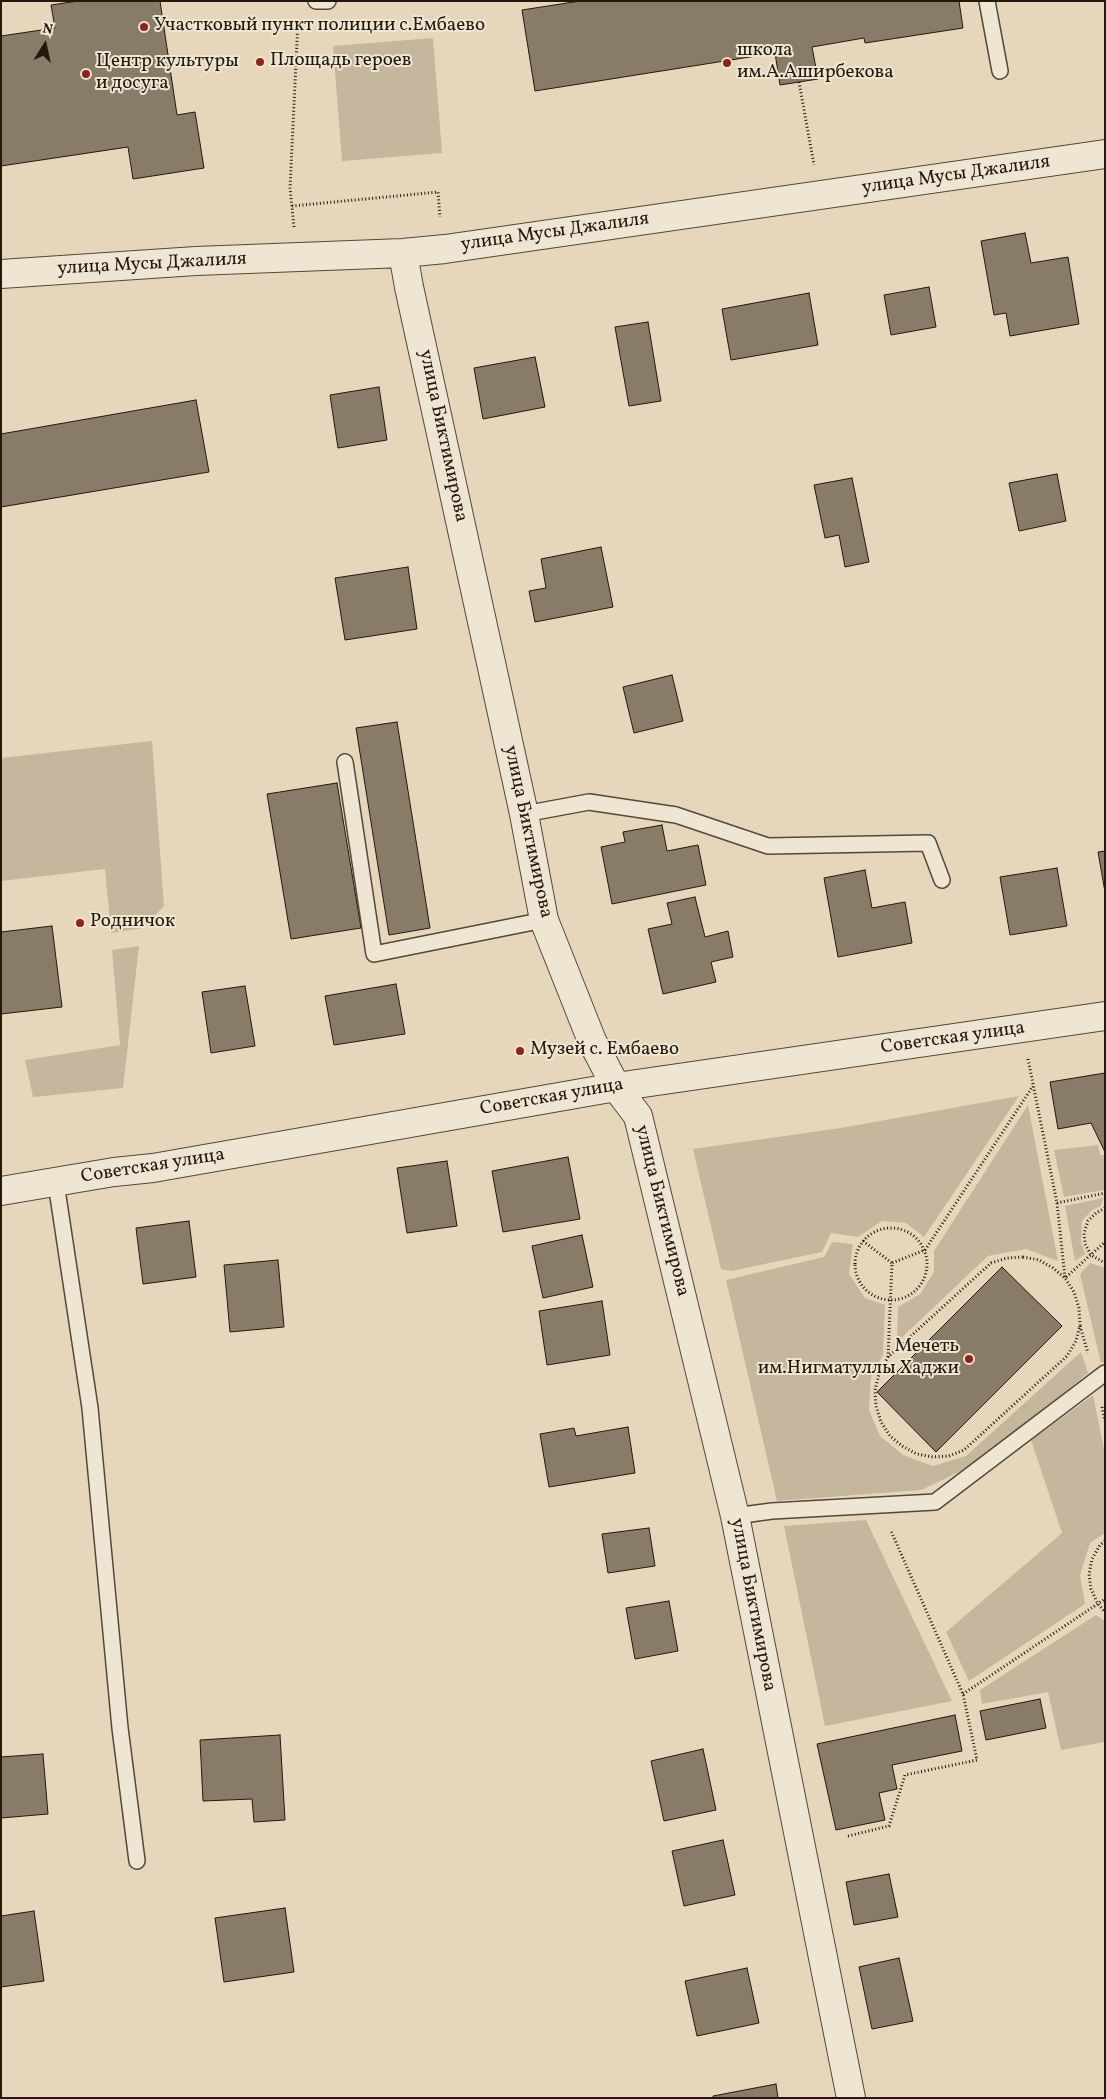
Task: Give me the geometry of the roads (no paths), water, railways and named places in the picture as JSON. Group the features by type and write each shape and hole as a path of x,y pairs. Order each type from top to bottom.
{"street":[{"name":"улица Мусы Джалиля","path":"1,274 196,261 403,253 484,244 1105,154"},
{"name":"улица Биктимирова","path":"403,253 524,814 544,920 592,1041 616,1087 638,1116 735,1516 851,2098"},
{"name":"Советская улица","path":"1,1191 114,1172 172,1165 616,1087 1105,1016"}],"lane":[{"path":"316,1 328,1"},
{"path":"987,1 1000,71"},
{"path":"345,762 374,954 544,920"},
{"path":"524,814 589,802 676,815 768,846 928,843 942,880"},
{"path":"56,1183 90,1408 120,1728 137,1861"},
{"path":"735,1516 772,1511 935,1502 1105,1373"}],"place":[{"name":"Участковый пункт полиции с.Ембаево","path":"144,27"},
{"name":"Площадь героев","path":"260,62"},
{"name":"школа им.А.Аширбекова","path":"727,63"},
{"name":"Центр культуры и досуга","path":"86,74"},
{"name":"Родничок","path":"80,923"},
{"name":"Музей с. Ембаево","path":"520,1051"},
{"name":"Мечеть им.Нигматуллы Хаджи","path":"969,1359"}]}
